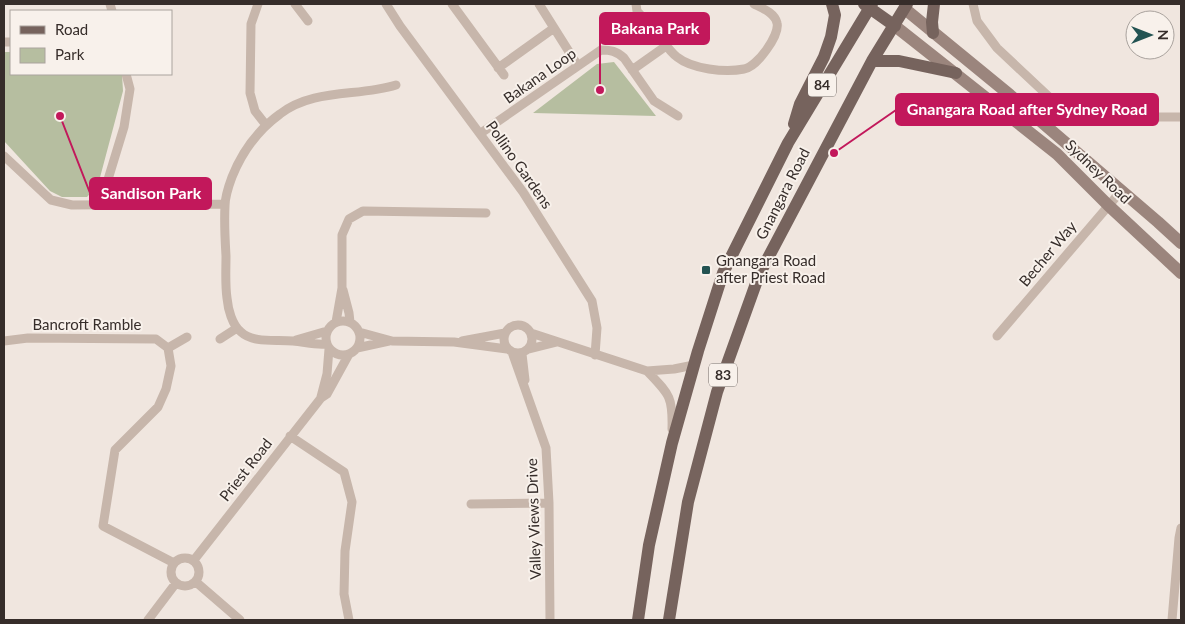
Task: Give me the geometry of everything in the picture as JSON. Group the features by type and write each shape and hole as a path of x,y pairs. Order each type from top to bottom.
{"main road":[{"name":"83","path":"788,143 800,104 824,57 831,37 835,15 832,4"},
{"path":"933,33 934,4"},
{"name":"Gnangara Road","path":"638,620 649,545 672,444 694,365 727,264 788,143 868,5 895,26 872,61 760,275 717,392 688,502 668,620"},
{"name":"83","path":"895,26 903,5"},
{"path":"872,61 899,61 956,73"}],"street":[{"path":"258,4 251,24 250,93 255,112 266,125"},
{"path":"296,4 308,22"},
{"name":"Pollino Gardens","path":"386,4 400,26 523,192 592,301 597,328 595,356"},
{"path":"452,4 501,72 554,28"},
{"path":"539,4 578,66"},
{"path":"636,4 637,11 678,58 693,65 713,70 744,69 752,66 778,32 777,21 768,12 754,4"},
{"path":"973,4 977,21 997,48 1062,109 1087,117 1181,117"},
{"name":"Sydney Road","path":"903,5 933,33 1122,190 1181,243"},
{"name":"Sydney Road","path":"895,26 1057,154 1181,273"},
{"path":"632,70 666,46"},
{"name":"Bakana Loop","path":"481,133 601,50 610,50 624,58 654,101 678,116"},
{"path":"103,205 106,186 124,127 130,89 126,75"},
{"path":"396,85 380,90 328,95 298,103 266,125 251,142 240,159 232,178 225,204 227,297 230,314 237,328 241,333 253,338 294,341 328,347 339,355 349,354 357,348 392,341 454,342 525,351 557,342"},
{"path":"4,156 51,200 72,205 225,204"},
{"name":"Becher Way","path":"997,336 1122,190"},
{"path":"294,341 327,331 336,322 342,288 342,235 349,220 363,211 486,212"},
{"path":"342,288 350,322"},
{"path":"336,322 350,322 355,326 360,338 357,348"},
{"path":"509,350 503,339 505,333 508,329 518,325 528,329 531,333 595,356 647,371 694,365"},
{"path":"220,339 237,328"},
{"path":"327,331 328,347"},
{"path":"359,332 392,341"},
{"path":"454,342 505,333"},
{"path":"525,351 531,344 531,333"},
{"path":"174,563 103,526 115,450 158,406 166,390 171,366 168,348 187,337"},
{"name":"Bancroft Ramble","path":"4,341 28,338 156,339 168,348"},
{"name":"Priest Road","path":"321,398 327,374 328,347"},
{"name":"Valley Views Drive","path":"509,350 526,390 546,448 549,503 550,620"},
{"name":"Valley Views Drive","path":"525,351 526,390"},
{"name":"Priest Road","path":"194,560 290,436 321,398 327,394 349,354"},
{"path":"647,371 665,390 671,400 673,417 672,444"},
{"path":"290,436 344,472 352,502 345,551 344,594 349,620"},
{"path":"471,504 549,503"},
{"path":"1172,620 1181,528"},
{"path":"184,557 194,560 199,568 199,578 196,582 186,586 176,583 171,573 174,563 184,557"},
{"path":"196,582 240,620"},
{"path":"148,620 176,583"}],"green space":[{"path":"4,52 10,52 10,75 122,75 123,91 98,185 87,197 62,197 50,191 4,141"},
{"path":"614,62 656,116 533,113 597,64"}],"place":[{"name":"Bakana Park","path":"600,90"},
{"name":"Sandison Park","path":"60,116"},
{"name":"Gnangara Road after Sydney Road","path":"834,153"},
{"name":"Gnangara Road after Priest Road","path":"706,270"}]}
